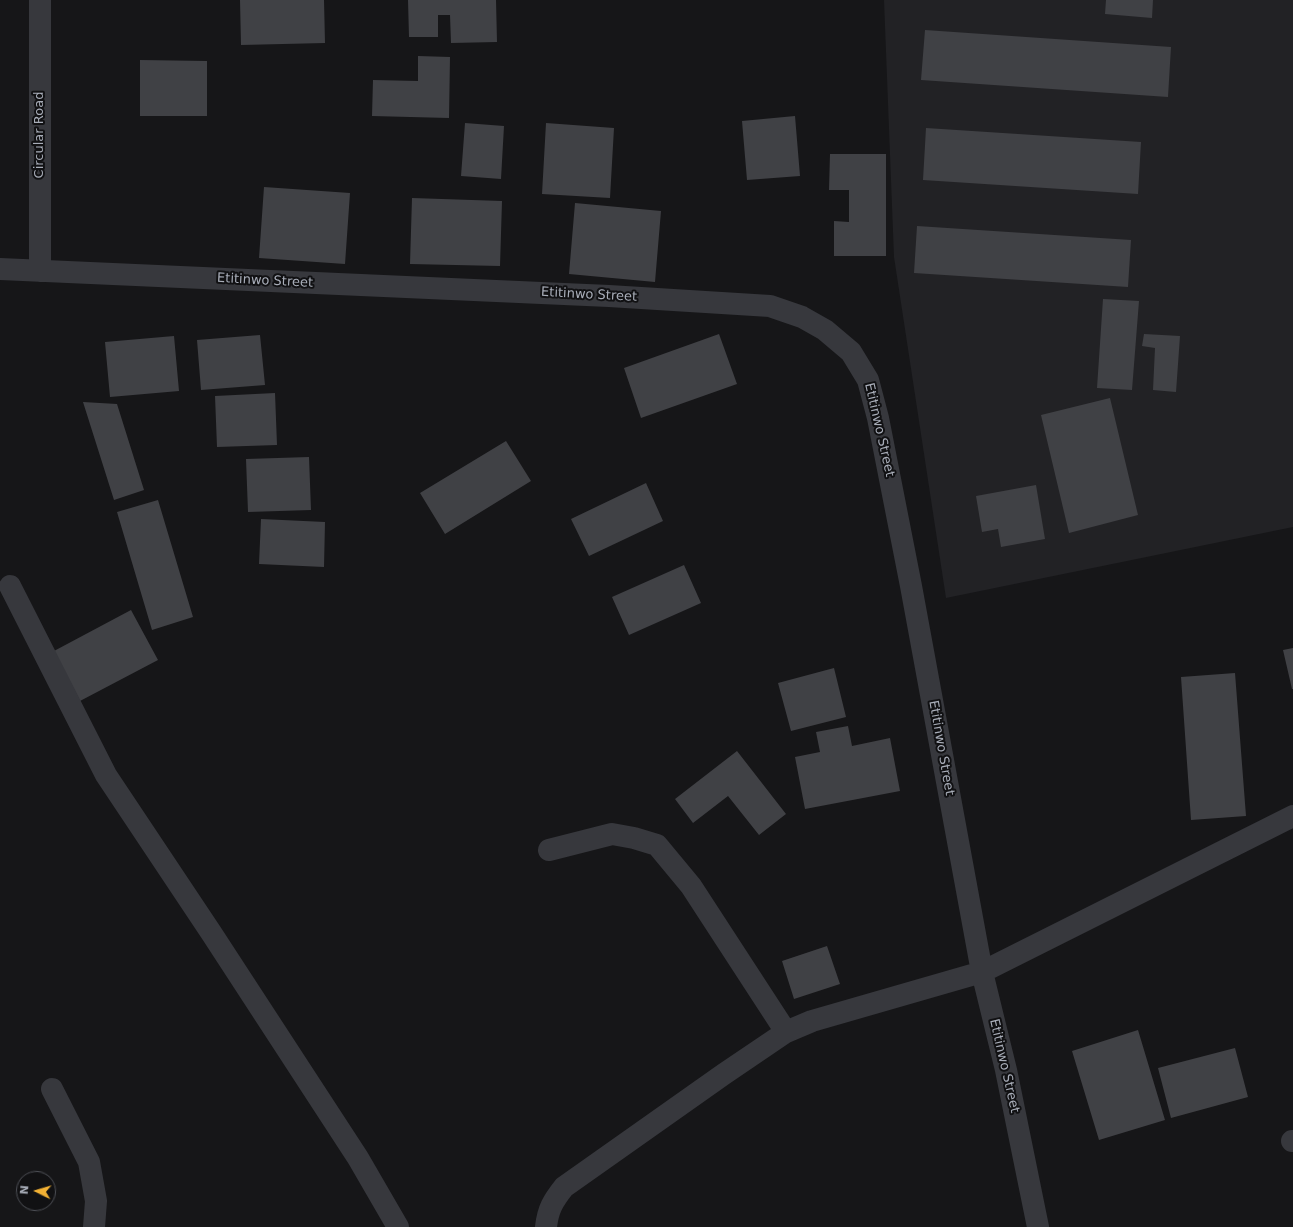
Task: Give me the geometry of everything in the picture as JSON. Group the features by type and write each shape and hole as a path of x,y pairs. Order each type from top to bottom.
{"street":[{"name":"Circular Road","path":"40,0 40,271"},
{"name":"Etitinwo Street","path":"0,269 609,296 770,306 802,317 825,330 851,352 868,380 878,418 913,593 982,972 1006,1070 1038,1227"},
{"path":"10,586 106,775 358,1158 398,1227"},
{"path":"546,1227 551,1204 564,1187 786,1032 812,1022 982,972 1258,835 1293,816"},
{"path":"548,850 612,834 634,838 657,845 691,886 786,1032"},
{"path":"52,1090 89,1162 96,1201 94,1227"}],"shaded area":[{"path":"884,0 1293,0 1293,527 946,598 894,257"}],"building":[{"path":"240,0 324,0 325,43 241,45"},
{"path":"408,0 496,0 497,42 451,43 450,15 438,15 438,37 409,37"},
{"path":"1106,0 1153,0 1152,18 1105,14"},
{"path":"925,30 1171,47 1168,97 921,80"},
{"path":"418,56 450,57 449,118 372,116 373,80 418,81"},
{"path":"140,60 207,61 207,116 140,116"},
{"path":"795,116 800,176 747,180 742,121"},
{"path":"465,123 504,126 501,179 461,176"},
{"path":"546,123 614,128 610,198 542,194"},
{"path":"926,128 1141,142 1138,194 923,180"},
{"path":"830,154 886,154 886,256 834,256 834,221 849,222 849,190 829,190"},
{"path":"264,187 350,193 345,264 259,258"},
{"path":"412,198 502,201 500,266 410,264"},
{"path":"575,203 661,211 655,282 569,274"},
{"path":"917,226 1131,240 1128,287 914,273"},
{"path":"1103,299 1139,301 1132,390 1097,388"},
{"path":"719,334 737,384 641,418 624,368"},
{"path":"1144,334 1180,336 1176,392 1153,390 1155,348 1142,346"},
{"path":"260,335 265,385 201,390 197,340"},
{"path":"174,336 179,391 110,397 105,342"},
{"path":"275,393 277,445 217,447 215,396"},
{"path":"1110,398 1138,515 1069,533 1041,415"},
{"path":"83,402 117,404 144,490 114,500"},
{"path":"506,441 531,481 445,534 420,493"},
{"path":"309,457 311,510 248,512 246,459"},
{"path":"646,483 663,521 589,556 571,519"},
{"path":"1036,485 1045,539 1001,547 998,529 982,532 976,496"},
{"path":"158,500 193,617 152,630 117,512"},
{"path":"261,519 325,522 324,567 259,564"},
{"path":"684,565 701,603 629,635 612,597"},
{"path":"131,610 158,660 80,701 54,651"},
{"path":"1293,648 1293,689 1292,689 1283,650"},
{"path":"834,668 846,717 791,731 778,683"},
{"path":"1235,673 1246,816 1191,820 1181,677"},
{"path":"848,726 852,746 890,738 900,791 805,809 795,757 820,752 816,732"},
{"path":"737,751 786,814 759,835 728,796 693,823 675,799"},
{"path":"827,946 840,984 794,999 782,961"},
{"path":"1138,1030 1165,1120 1099,1140 1072,1051"},
{"path":"1235,1048 1248,1097 1171,1118 1158,1068"}]}
